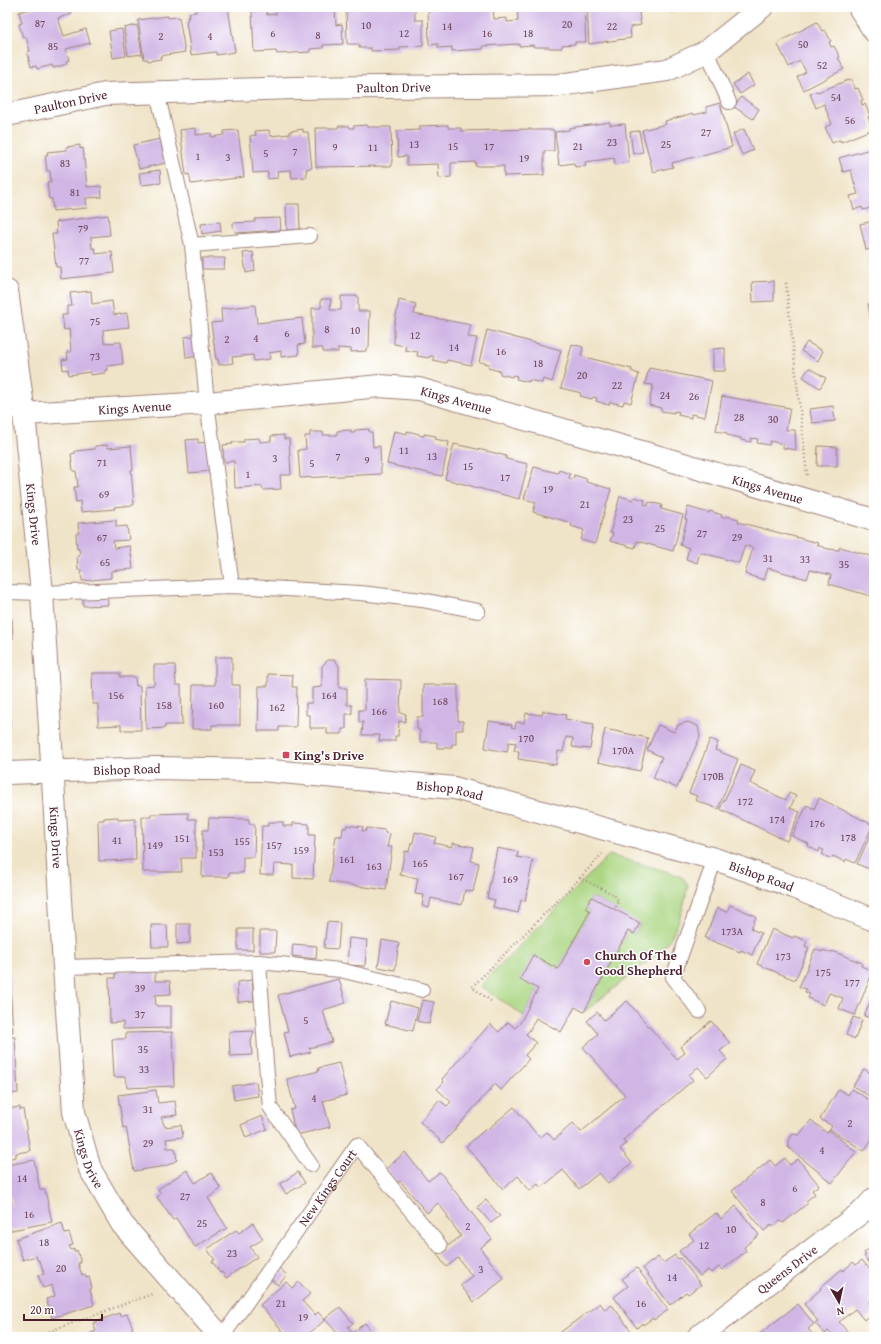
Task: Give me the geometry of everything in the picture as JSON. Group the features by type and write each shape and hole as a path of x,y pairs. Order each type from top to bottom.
{"street":[{"name":"Paulton Drive","path":"7,115 105,94 293,88 559,85 667,70 707,51 762,7"},
{"path":"859,7 874,31"},
{"name":"Kings Drive","path":"7,291 24,414 42,593 74,1112 90,1169 122,1224 221,1337"},
{"name":"Kings Avenue","path":"24,414 207,403 380,386 419,389 670,460 874,520"},
{"name":"Bishop Road","path":"7,774 155,768 261,770 454,788 715,859 783,883 874,920"},
{"name":"Queens Drive","path":"698,1337 863,1211 874,1199"}],"lane":[{"path":"707,51 729,102"},
{"path":"157,92 192,245 207,403 232,586"},
{"path":"192,245 310,236"},
{"path":"7,592 42,593 232,586 360,593 422,600 478,611"},
{"path":"699,1011 673,977 715,859"},
{"path":"259,962 270,1107 311,1165"},
{"path":"64,967 259,962 340,970 422,990"},
{"name":"New Kings Court","path":"221,1337 357,1145 440,1246"}],"path":[{"path":"786,283 809,502"},
{"path":"490,1001 472,987 580,878 622,833"},
{"path":"580,878 613,894 618,900 616,907"},
{"path":"34,1337 176,1285"}],"green space":[{"path":"609,855 672,873 683,878 688,885 676,928 661,951 584,1012 628,931 634,934 640,924 592,897 586,908 590,911 558,969 533,955 538,989 524,1016 480,986"}],"building":[{"path":"37,7 70,7 72,14 58,18 64,36 86,29 90,43 66,49 69,60 66,61 67,64 53,68 52,65 37,69 36,66 31,67 27,52 30,51 26,37 23,38 19,24 22,23 19,12"},
{"path":"195,7 228,7 235,52 216,55 216,52 191,55 186,21 188,20 187,17 190,17 189,13 196,12"},
{"path":"346,7 415,7 415,20 423,20 423,46 400,47 400,50 371,51 371,48 359,48 359,44 347,44"},
{"path":"428,7 493,7 494,19 507,18 507,22 518,21 517,7 584,7 586,42 575,42 575,44 562,45 562,48 534,47 533,45 519,46 519,44 483,46 483,49 452,51 452,47 438,48 438,44 429,45"},
{"path":"587,7 638,7 641,25 630,27 631,38 589,44"},
{"path":"667,7 678,7 672,13"},
{"path":"291,8 292,11 335,8 336,25 342,24 343,44 323,45 323,48 310,49 310,52 277,54 276,51 254,52 252,11 266,10 267,15 276,14 276,9"},
{"path":"168,16 168,18 179,17 185,52 160,56 161,59 148,61 147,59 144,59 138,20"},
{"path":"817,22 822,31 825,30 831,41 829,42 831,47 834,46 844,69 804,90 797,77 806,72 800,61 789,67 777,43"},
{"path":"137,25 142,54 128,56 124,28"},
{"path":"122,29 126,56 113,58 109,31"},
{"path":"748,74 754,85 740,94 733,84"},
{"path":"851,79 855,89 858,88 863,100 861,101 862,105 865,104 873,129 841,142 840,140 832,143 825,127 832,124 824,104 816,108 810,94"},
{"path":"741,97 759,109 753,119 734,107"},
{"path":"720,103 732,147 672,163 673,167 653,172 642,130 666,124 665,121 693,113 694,115 707,112 706,107"},
{"path":"610,122 610,125 625,124 629,162 615,164 614,158 585,162 586,166 575,167 574,163 559,165 555,132 569,130 569,128"},
{"path":"367,125 368,127 391,127 392,166 316,167 315,128 338,128 338,126 349,126 350,128 354,128 353,126"},
{"path":"448,125 448,128 461,128 461,131 531,129 554,130 554,151 544,151 544,175 504,176 504,166 475,166 476,162 451,163 451,177 439,178 438,164 407,165 407,156 398,157 397,131 420,130 420,126"},
{"path":"196,128 196,135 211,133 211,137 224,135 224,131 238,130 244,177 191,184 189,174 186,175 180,130"},
{"path":"303,129 303,132 308,132 312,168 306,169 307,177 292,178 291,170 277,171 278,178 268,179 268,172 253,173 250,136 256,135 255,131 269,130 270,136 290,134 290,131"},
{"path":"744,129 753,150 742,155 733,134"},
{"path":"639,131 643,152 633,154 630,132"},
{"path":"160,139 166,163 139,169 133,145"},
{"path":"80,145 80,149 83,148 87,187 101,186 102,197 86,198 87,208 53,211 52,199 49,199 47,182 51,182 50,171 47,171 45,155 48,155 47,152 67,150 66,147"},
{"path":"874,148 874,207 863,210 862,207 854,210 850,196 858,194 851,170 843,172 839,158"},
{"path":"160,170 161,183 141,185 139,173"},
{"path":"286,204 299,204 300,229 287,230"},
{"path":"108,215 110,235 91,237 92,249 95,248 96,254 112,252 114,273 61,279 60,267 56,267 52,234 57,234 56,222"},
{"path":"280,218 281,230 236,233 233,227 233,223 255,222 255,219"},
{"path":"874,221 874,248 866,250 860,224"},
{"path":"220,222 221,231 202,234 201,224"},
{"path":"253,252 255,271 246,273 243,253"},
{"path":"202,258 225,258 224,269 202,269"},
{"path":"870,261 874,261 874,276 873,276"},
{"path":"774,281 774,301 753,302 752,282"},
{"path":"91,291 92,304 112,301 114,315 127,313 129,327 103,330 104,343 121,342 123,364 107,366 108,370 105,370 105,373 90,375 90,372 69,375 68,369 63,370 62,360 68,359 67,352 71,352 69,329 64,330 62,315 67,315 67,306 72,306 70,293"},
{"path":"341,296 358,296 358,311 370,311 369,348 366,348 366,351 351,352 351,349 338,348 338,352 323,352 323,348 312,348 312,308 321,308 321,299 331,299 330,310 341,310"},
{"path":"399,300 416,304 414,314 471,325 468,337 477,338 471,365 447,360 446,363 433,360 434,357 432,356 429,358 417,356 418,352 405,350 406,346 394,344 394,326"},
{"path":"874,303 874,327 872,327 868,304"},
{"path":"255,305 257,323 302,318 305,344 298,345 299,355 281,357 281,351 269,353 270,359 254,361 253,355 232,357 233,363 219,365 218,359 216,359 211,323 222,322 221,309"},
{"path":"487,330 561,350 552,382 543,379 542,383 516,379 517,376 513,375 512,377 500,374 500,371 488,368 489,364 479,362"},
{"path":"196,336 199,356 186,358 184,337"},
{"path":"807,342 823,351 818,361 801,351"},
{"path":"572,344 583,347 581,356 632,369 631,371 639,374 631,403 624,401 623,405 610,402 609,405 596,401 597,398 593,397 592,399 580,396 581,393 561,388"},
{"path":"725,348 725,371 713,371 713,349"},
{"path":"649,368 712,381 705,417 691,414 691,418 678,415 679,412 674,411 674,413 661,411 661,408 649,405 653,385 645,384"},
{"path":"809,368 826,378 820,388 803,377"},
{"path":"722,396 790,408 786,430 795,430 796,450 783,448 783,444 770,441 769,445 757,443 758,439 751,438 751,442 741,440 741,438 716,431"},
{"path":"833,406 835,421 812,423 810,409"},
{"path":"369,429 369,432 372,432 373,447 380,446 381,474 300,478 298,450 306,449 305,436 310,436 310,432 323,432 323,435 337,435 337,431 351,430 351,433 355,433 355,430"},
{"path":"394,431 407,434 407,431 422,436 424,436 424,434 436,436 435,439 449,442 442,476 387,464"},
{"path":"284,435 284,439 289,439 291,475 280,475 281,489 263,490 262,486 235,488 234,461 224,462 223,445 233,444 232,442 244,442 244,439 259,438 260,442 271,441 271,436"},
{"path":"198,439 198,443 209,442 212,471 189,473 186,440"},
{"path":"454,444 506,456 506,459 528,464 519,499 445,479"},
{"path":"107,445 108,448 131,446 133,470 131,470 134,505 114,507 115,509 81,512 80,501 76,502 74,487 78,487 76,471 73,471 71,454 75,453 75,451 95,449 95,446"},
{"path":"818,446 837,447 837,466 817,466"},
{"path":"534,467 558,473 559,470 570,474 569,478 571,479 573,479 574,475 587,479 586,482 611,489 595,544 581,540 584,530 571,526 572,523 533,512 536,502 524,499"},
{"path":"620,496 633,500 634,497 645,500 644,504 648,506 649,502 662,505 661,509 683,515 673,551 637,541 635,548 610,541 613,533 610,533"},
{"path":"688,507 709,513 710,511 722,515 721,517 724,518 726,516 739,519 738,522 818,543 817,545 828,549 839,550 840,547 874,557 874,597 829,584 831,575 810,570 807,579 768,568 764,580 745,574 753,548 745,545 739,563 700,552 697,563 686,559 689,548 680,545 687,520 685,519"},
{"path":"116,520 116,527 127,526 129,540 113,541 114,548 130,546 133,569 111,571 111,578 82,581 81,570 78,570 77,556 80,556 79,549 77,549 76,534 79,533 78,523"},
{"path":"107,594 108,605 83,606 83,595"},
{"path":"12,619 13,639 7,639 7,620"},
{"path":"215,657 232,657 232,685 240,685 240,725 212,725 212,729 192,729 193,685 215,685"},
{"path":"328,660 335,660 339,666 339,688 347,688 347,705 352,705 352,714 346,714 346,729 342,729 342,734 327,734 327,728 310,728 310,715 306,715 306,703 312,703 312,688 322,687 322,666"},
{"path":"154,665 175,665 176,685 181,685 182,725 165,725 165,728 146,729 145,686 154,685"},
{"path":"92,673 120,673 120,677 135,677 136,686 140,686 141,730 121,730 121,725 98,726 98,704 93,704"},
{"path":"268,674 293,675 292,687 297,687 296,727 279,727 279,731 258,731 259,686 268,686"},
{"path":"7,675 9,677 10,727 7,727"},
{"path":"365,679 401,680 400,713 406,714 405,722 399,721 398,736 395,736 395,741 379,741 380,735 362,735 363,722 359,722 359,710 365,710"},
{"path":"423,685 458,685 458,721 463,721 463,730 456,730 456,744 452,744 452,748 437,748 437,742 420,742 420,730 417,729 417,717 423,717"},
{"path":"543,711 566,715 565,719 594,724 590,749 572,747 573,738 566,737 563,752 558,751 556,765 518,759 519,751 514,751 516,743 509,742 507,752 485,748 489,721 512,725 511,727 515,728 516,722 524,723 526,713 542,715"},
{"path":"688,722 698,726 700,737 677,788 653,778 662,757 647,750 658,725 674,732 678,725"},
{"path":"605,729 648,738 640,771 598,762"},
{"path":"710,739 718,742 715,750 738,759 718,809 695,800 697,796 689,793"},
{"path":"741,765 755,771 750,783 786,800 789,793 796,796 790,808 800,812 787,841 720,809"},
{"path":"819,798 873,825 855,863 846,859 845,862 833,856 831,859 822,854 824,850 820,848 819,852 808,846 809,844 792,836 807,805 814,809"},
{"path":"188,813 188,819 196,819 196,858 181,858 182,872 143,872 142,817 151,817 151,814"},
{"path":"118,817 118,820 135,819 136,860 99,861 98,820"},
{"path":"209,818 249,819 249,824 255,824 254,857 243,857 243,873 229,873 228,877 202,877 203,830 208,830"},
{"path":"268,822 283,822 283,826 293,826 293,823 309,824 309,835 315,835 313,879 293,878 293,865 274,864 273,875 260,875 262,826 268,826"},
{"path":"347,825 363,827 362,831 366,831 367,828 385,830 385,833 390,834 387,847 392,847 386,890 329,882 336,836 342,836 343,828 346,828"},
{"path":"874,828 874,871 857,864"},
{"path":"415,832 436,837 434,843 452,847 453,843 474,847 471,861 479,863 473,892 465,890 462,905 431,898 429,908 422,906 424,895 415,894 418,878 400,875 405,851 409,852 411,843 413,843"},
{"path":"497,848 518,852 517,857 533,860 525,901 521,900 518,913 493,907 495,900 487,898"},
{"path":"592,897 640,923 634,934 628,931 584,1012 575,1007 561,1032 536,1018 526,1034 536,1043 525,1055 529,1059 501,1090 495,1084 443,1143 420,1122 439,1100 447,1106 451,1102 437,1089 444,1082 442,1079 490,1024 499,1032 508,1022 515,1028 520,1023 538,989 520,979 533,955 558,969 590,911 585,908"},
{"path":"730,905 756,916 751,929 761,933 752,955 741,950 740,952 705,938 717,908 727,912"},
{"path":"327,922 340,923 338,949 324,948"},
{"path":"177,924 190,924 190,943 177,944"},
{"path":"151,925 167,925 168,947 152,947"},
{"path":"238,929 253,929 253,950 238,950"},
{"path":"772,929 793,938 794,936 807,941 805,946 809,948 795,980 757,964"},
{"path":"260,931 276,931 275,952 260,952"},
{"path":"349,938 367,940 365,966 347,965"},
{"path":"382,940 399,943 395,970 378,967"},
{"path":"293,944 317,946 316,959 292,956"},
{"path":"815,949 822,952 823,950 831,953 832,951 862,963 861,966 873,971 855,1015 839,1009 843,998 829,993 824,1005 808,998 810,994 805,992 806,989 799,987"},
{"path":"7,969 9,969 13,1032 7,1032"},
{"path":"155,970 155,981 170,981 171,994 155,995 156,1006 171,1006 171,1028 123,1029 123,1022 110,1023 109,978 115,978 115,971"},
{"path":"339,979 346,1003 323,1010 332,1042 309,1048 311,1052 290,1057 284,1032 288,1031 278,995"},
{"path":"252,980 254,1001 238,1002 237,982"},
{"path":"874,992 874,1023 871,1021 872,1018 864,1016"},
{"path":"422,1000 434,1002 429,1024 417,1021"},
{"path":"391,1001 418,1008 413,1031 385,1024"},
{"path":"627,1001 677,1059 685,1053 680,1047 711,1021 730,1043 720,1051 727,1059 707,1077 698,1067 689,1075 693,1080 623,1140 626,1144 620,1149 632,1163 608,1183 599,1173 579,1189 563,1170 541,1188 538,1184 530,1191 518,1176 503,1189 466,1146 514,1107 540,1138 547,1132 554,1140 573,1123 581,1132 625,1095 583,1047 598,1034 587,1021 597,1012 604,1020"},
{"path":"853,1017 862,1020 855,1039 846,1035"},
{"path":"254,1031 251,1041 252,1055 230,1056 229,1032"},
{"path":"172,1032 174,1086 127,1088 126,1077 114,1077 112,1039 126,1039 126,1033"},
{"path":"7,1037 15,1037 18,1093 7,1094"},
{"path":"339,1063 347,1095 323,1101 330,1127 296,1135 290,1110 295,1109 287,1079 319,1071 318,1068"},
{"path":"864,1069 874,1075 874,1099 853,1086"},
{"path":"256,1082 258,1096 234,1100 232,1086"},
{"path":"839,1089 848,1095 852,1089 874,1103 874,1131 871,1136 873,1137 864,1151 830,1129 832,1126 820,1119"},
{"path":"156,1090 158,1103 175,1101 177,1115 161,1117 165,1127 181,1125 183,1137 166,1139 167,1148 175,1148 177,1160 166,1166 134,1171 126,1127 123,1128 118,1095"},
{"path":"20,1107 20,1110 23,1109 30,1151 16,1153 16,1157 7,1159 7,1109"},
{"path":"262,1116 267,1129 246,1138 241,1125"},
{"path":"811,1120 827,1133 829,1130 856,1152 832,1183 788,1147 788,1141 793,1134 799,1135"},
{"path":"405,1152 428,1181 440,1172 492,1239 480,1248 504,1279 474,1302 460,1285 472,1276 458,1258 446,1267 437,1254 461,1236 447,1217 448,1216 438,1203 427,1213 400,1181 398,1183 386,1169"},
{"path":"785,1158 790,1165 798,1159 819,1185 812,1190 815,1194 806,1201 808,1203 783,1223 780,1221 772,1227 771,1225 764,1231 732,1191 770,1160 775,1166"},
{"path":"34,1160 40,1190 45,1190 52,1222 7,1231 7,1206 12,1205 11,1196 7,1197 7,1165"},
{"path":"187,1170 195,1183 211,1173 221,1189 208,1198 227,1228 195,1247 176,1218 173,1220 157,1197 161,1194 158,1189"},
{"path":"298,1172 305,1183 286,1194 280,1184"},
{"path":"486,1200 500,1216 491,1223 477,1207"},
{"path":"736,1206 759,1235 744,1247 746,1251 722,1270 719,1267 711,1273 708,1270 700,1276 679,1251 694,1240 689,1234 716,1213 721,1219"},
{"path":"62,1223 65,1234 69,1233 73,1245 69,1246 71,1250 74,1249 74,1252 77,1250 81,1263 78,1263 82,1275 85,1274 86,1278 89,1277 94,1305 52,1318 46,1299 55,1296 52,1285 43,1288 38,1275 44,1274 40,1261 38,1261 36,1256 23,1260 16,1239"},
{"path":"253,1223 263,1239 250,1247 257,1257 226,1278 222,1272 220,1273 212,1261 215,1260 207,1249 236,1230 239,1233"},
{"path":"874,1245 874,1268 864,1256 866,1255 864,1253"},
{"path":"675,1255 678,1259 680,1258 701,1285 688,1294 686,1292 670,1305 643,1268 658,1257 663,1263"},
{"path":"862,1260 874,1274 874,1297 869,1302 874,1308 874,1311 864,1320 855,1309 839,1322 848,1332 842,1337 834,1337 828,1331 825,1334 815,1323 818,1321 804,1304 842,1269 843,1271 853,1262 856,1265"},
{"path":"279,1268 287,1275 278,1285 270,1279"},
{"path":"637,1268 668,1310 654,1320 653,1318 643,1325 642,1323 637,1328 614,1297 628,1286 622,1279"},
{"path":"286,1282 292,1288 299,1282 310,1294 302,1301 315,1315 318,1312 325,1320 305,1337 288,1337 260,1305"},
{"path":"600,1303 605,1310 612,1305 631,1331 624,1337 554,1337"},
{"path":"798,1304 814,1324 808,1329 815,1337 757,1336"},
{"path":"340,1307 353,1323 348,1327 352,1333 365,1323 375,1336 335,1337 338,1334 325,1319"},
{"path":"119,1313 120,1316 127,1314 133,1328 131,1329 134,1337 82,1337 96,1331 93,1323"}],"place":[{"name":"King's Drive","path":"286,755"},
{"name":"Church Of The Good Shepherd","path":"587,962"}]}
